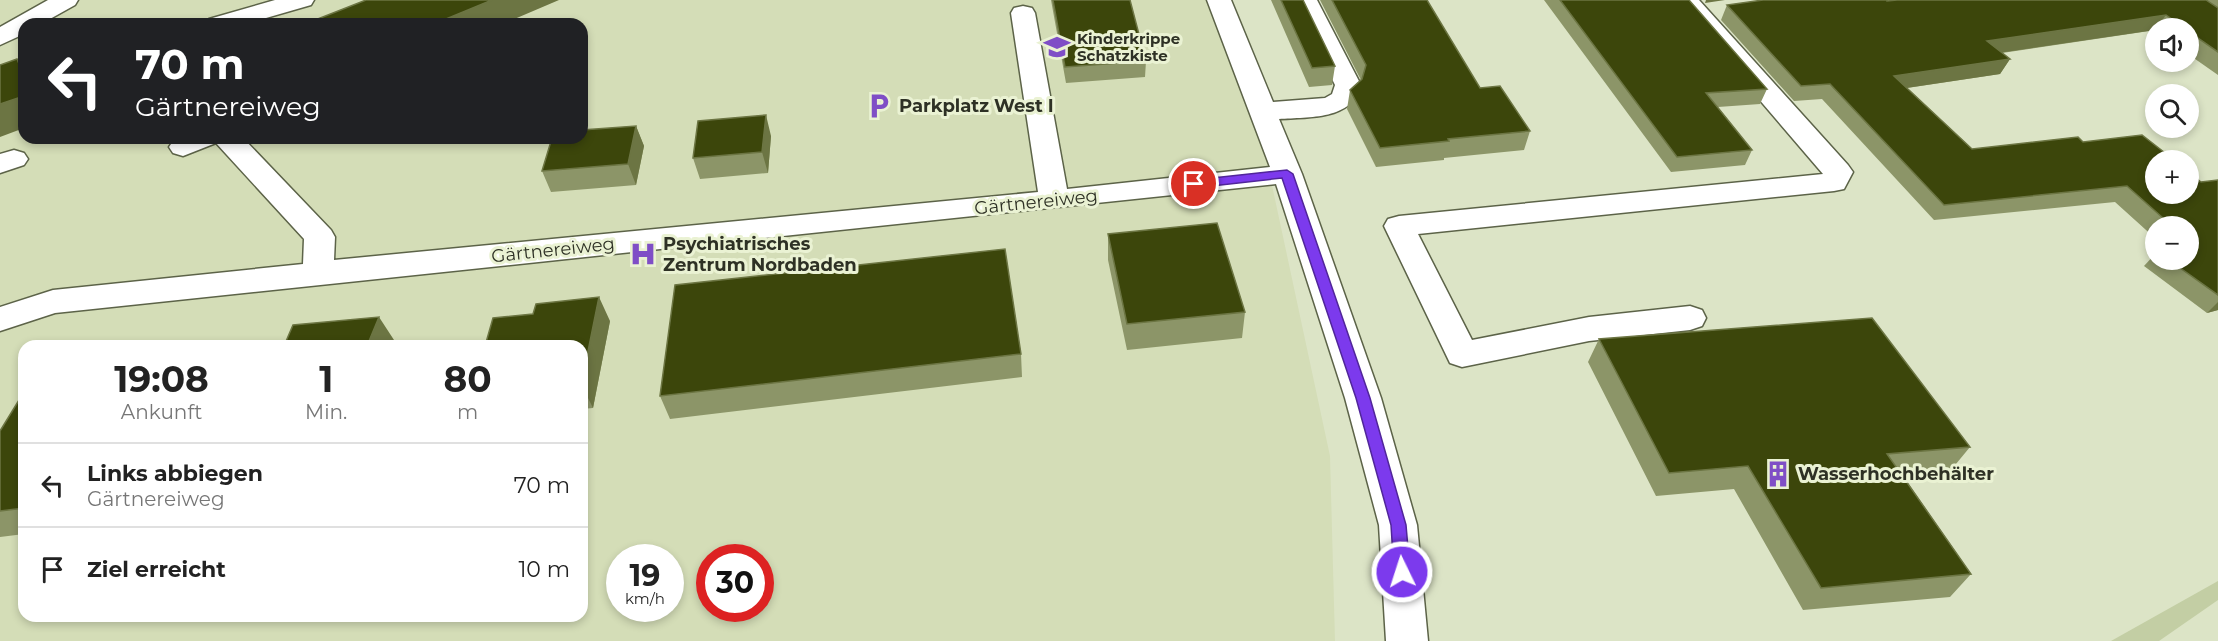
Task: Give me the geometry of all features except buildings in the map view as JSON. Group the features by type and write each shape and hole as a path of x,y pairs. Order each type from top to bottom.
{"street":[{"path":"34,18 66,0"},
{"path":"239,18 302,0"},
{"path":"1219,0 1287,174 1363,398 1398,525 1407,641"},
{"path":"1262,111 1311,108 1338,103 1344,99 1348,85 1305,0"},
{"path":"1690,318 1589,328 1462,354 1399,226 1834,182 1838,172 1702,8"},
{"path":"1023,13 1054,201"},
{"path":"0,37 18,27"},
{"path":"233,144 320,237 318,273"},
{"name":"Gärtnereiweg","path":"0,319 53,302 318,273 1054,201 1287,174"}],"shaded area":[{"name":"Psychiatrisches Zentrum Nordbaden","path":"0,0 1209,0 1267,162 1330,456 1335,641 0,641"},
{"path":"2218,581 2218,600 2159,641 2111,641"}],"place":[{"name":"Kinderkrippe Schatzkiste","path":"1057,47"},
{"name":"Parkplatz West I","path":"879,106"},
{"name":"Psychiatrisches Zentrum Nordbaden","path":"643,254"},
{"name":"Wasserhochbehälter","path":"1778,474"}],"route":[{"path":"1194,184 1287,174 1363,398 1398,525 1402,572"}]}
